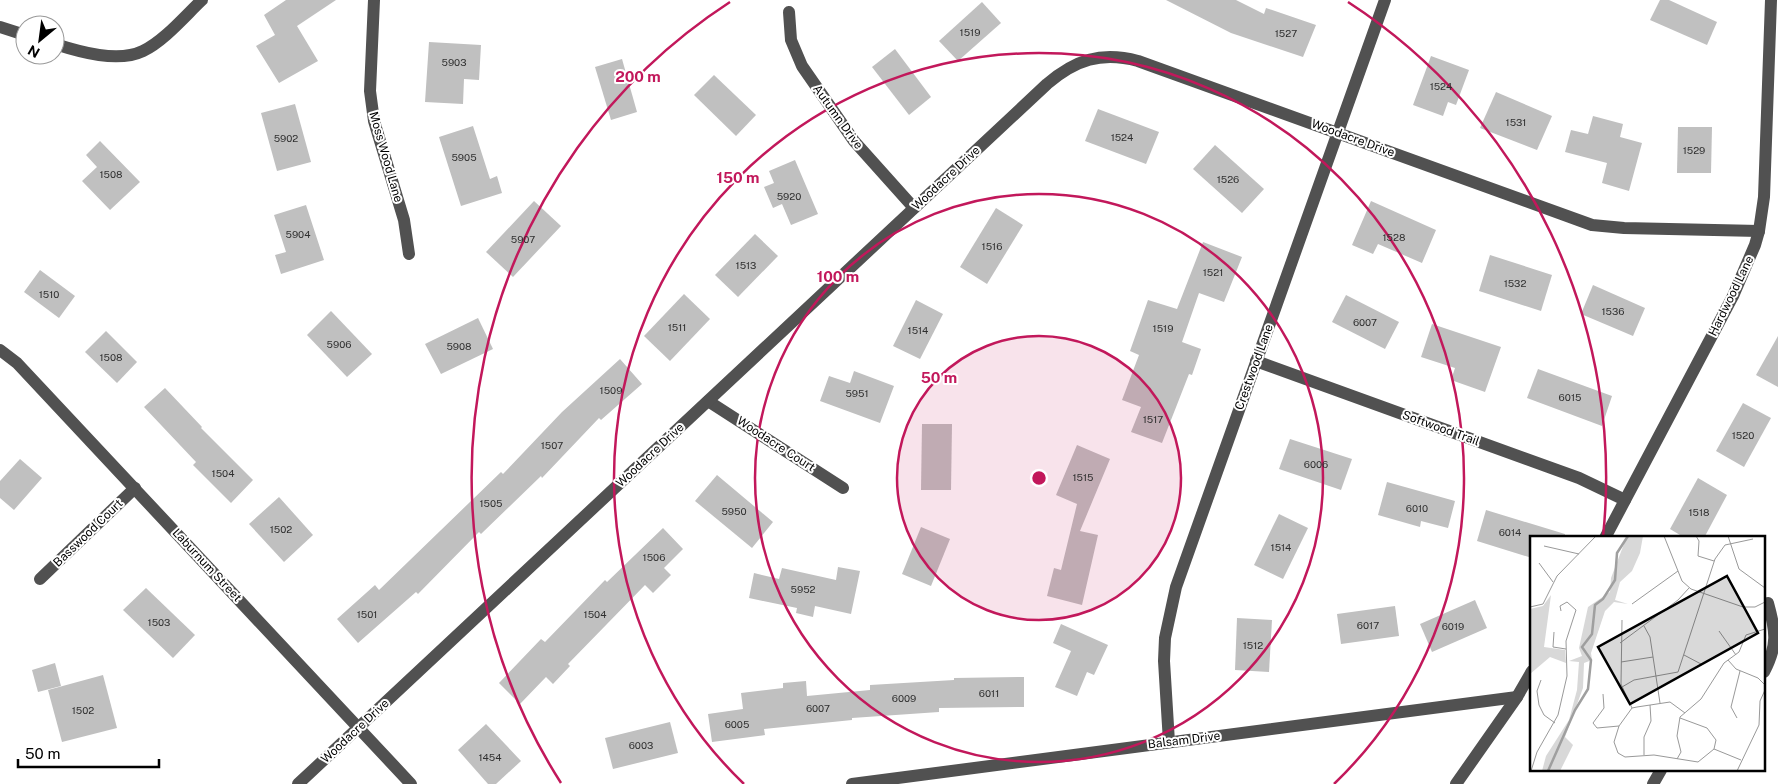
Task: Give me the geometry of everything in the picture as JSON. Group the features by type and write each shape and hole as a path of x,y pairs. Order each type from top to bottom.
{"street":[{"path":"65,46 109,56 125,56 143,51 157,42 202,0"},
{"name":"Moss Wood Lane","path":"374,0 370,91 374,121 404,220 409,254"},
{"name":"Crestwood Lane","path":"1169,742 1164,662 1169,614 1186,557 1385,0"},
{"name":"Hardwood Lane","path":"1606,536 1734,296 1759,232 1764,197 1771,0"},
{"name":"Autumn Drive","path":"790,12 791,40 802,66 854,141 914,208"},
{"path":"0,27 15,32"},
{"name":"Woodacre Drive","path":"298,784 1056,76 1079,63 1096,58 1115,56 1138,61 1592,225 1624,228 1759,232"},
{"name":"Laburnum Street","path":"0,350 18,363 411,784"},
{"name":"Softwood Trail","path":"1256,361 1579,478 1625,500"},
{"name":"Woodacre Court","path":"708,401 843,488"},
{"name":"Basswood Court","path":"40,579 135,488"},
{"path":"1766,669 1776,649 1777,635 1768,603"},
{"path":"1456,784 1517,697 1530,674"},
{"name":"Balsam Drive","path":"852,784 1517,697"},
{"path":"1653,784 1660,772"}],"building":[{"path":"286,0 336,0 297,26 318,61 279,83 256,46 275,35 264,15"},
{"path":"1166,0 1236,0 1264,14 1266,8 1316,25 1303,57 1231,33"},
{"path":"1660,0 1669,0 1717,22 1707,45 1650,20"},
{"path":"982,2 1001,23 958,61 939,41"},
{"path":"429,42 481,45 479,80 464,79 463,104 425,102"},
{"path":"895,49 931,97 909,115 872,67"},
{"path":"1431,56 1469,70 1456,105 1448,102 1443,116 1413,105"},
{"path":"622,59 637,112 611,120 595,67"},
{"path":"714,75 756,115 736,136 694,95"},
{"path":"1496,92 1552,116 1537,150 1480,128"},
{"path":"295,104 311,162 277,171 261,113"},
{"path":"1098,109 1159,132 1146,164 1085,141"},
{"path":"1593,116 1623,124 1620,137 1642,143 1629,191 1602,183 1607,163 1565,152 1571,130 1588,134"},
{"path":"473,126 490,179 497,176 502,193 461,206 439,137"},
{"path":"1678,127 1712,127 1711,173 1677,173"},
{"path":"100,141 140,182 110,210 82,181 97,167 86,155"},
{"path":"1215,145 1264,189 1242,213 1193,169"},
{"path":"795,160 818,214 791,225 782,204 773,208 764,187 774,183 769,171"},
{"path":"534,201 561,226 513,277 486,252"},
{"path":"1371,201 1436,230 1422,263 1378,244 1373,254 1352,245"},
{"path":"306,205 324,260 281,274 275,255 286,252 274,215"},
{"path":"996,208 1023,225 987,284 960,267"},
{"path":"755,234 778,256 738,297 715,275"},
{"path":"1203,242 1242,257 1224,302 1199,293 1182,342 1201,349 1192,375 1189,374 1162,443 1131,432 1141,407 1122,400 1139,355 1130,351 1148,300 1177,309"},
{"path":"1490,255 1552,275 1541,311 1479,291"},
{"path":"40,270 75,296 59,318 24,292"},
{"path":"1593,285 1645,308 1633,336 1581,314"},
{"path":"684,294 710,319 670,361 644,336"},
{"path":"1346,295 1399,322 1385,349 1332,322"},
{"path":"916,300 943,314 920,359 893,346"},
{"path":"331,311 372,354 347,377 307,335"},
{"path":"478,318 493,349 441,374 425,344"},
{"path":"1432,324 1501,347 1485,392 1451,380 1455,368 1421,357"},
{"path":"106,331 137,362 117,383 85,352"},
{"path":"1778,336 1778,387 1756,375"},
{"path":"620,359 642,384 601,420 599,418 542,478 541,476 481,534 479,532 418,594 416,592 358,643 337,619 375,585 379,590 501,472 503,474 562,412"},
{"path":"1538,369 1612,396 1602,426 1527,398"},
{"path":"854,371 894,386 880,423 820,401 829,376 850,383"},
{"path":"165,388 201,428 253,480 231,503 193,465 196,462 144,407"},
{"path":"1743,403 1771,418 1744,467 1716,451"},
{"path":"922,424 952,424 951,490 921,490"},
{"path":"1290,439 1352,459 1341,490 1279,469"},
{"path":"1077,445 1110,459 1080,531 1098,535 1082,605 1047,596 1054,568 1061,570 1077,504 1056,495"},
{"path":"20,459 42,478 14,510 0,498 0,481"},
{"path":"717,475 773,522 752,548 695,501"},
{"path":"1698,478 1727,495 1705,536 1682,536 1670,529"},
{"path":"1387,482 1455,501 1448,528 1421,521 1420,527 1378,515"},
{"path":"279,497 313,535 284,562 249,524"},
{"path":"1486,510 1565,534 1565,536 1530,536 1530,557 1477,541"},
{"path":"1279,514 1308,528 1283,579 1254,565"},
{"path":"921,527 950,539 931,586 902,574"},
{"path":"663,528 683,549 664,568 671,575 653,593 645,585 568,664 570,666 553,684 546,677 520,704 499,683 541,639 545,642 605,580 607,582"},
{"path":"838,567 860,571 851,614 815,606 813,617 796,613 797,608 749,598 754,573 779,579 782,568 836,580"},
{"path":"146,588 195,635 173,658 123,610"},
{"path":"1475,600 1487,628 1432,652 1420,624"},
{"path":"1395,606 1399,636 1341,644 1337,614"},
{"path":"1237,618 1272,620 1269,672 1235,670"},
{"path":"1061,624 1108,645 1094,675 1087,672 1077,696 1055,687 1071,651 1053,643"},
{"path":"55,663 61,686 38,692 32,670"},
{"path":"103,675 117,728 62,742 48,690"},
{"path":"1024,677 1024,707 939,708 939,712 852,718 852,720 764,729 765,735 712,742 708,714 743,709 741,693 783,688 783,683 806,681 807,696 870,690 870,685 954,680 954,678"},
{"path":"670,722 678,753 613,769 605,738"},
{"path":"486,724 521,761 496,784 488,784 458,750"}]}
